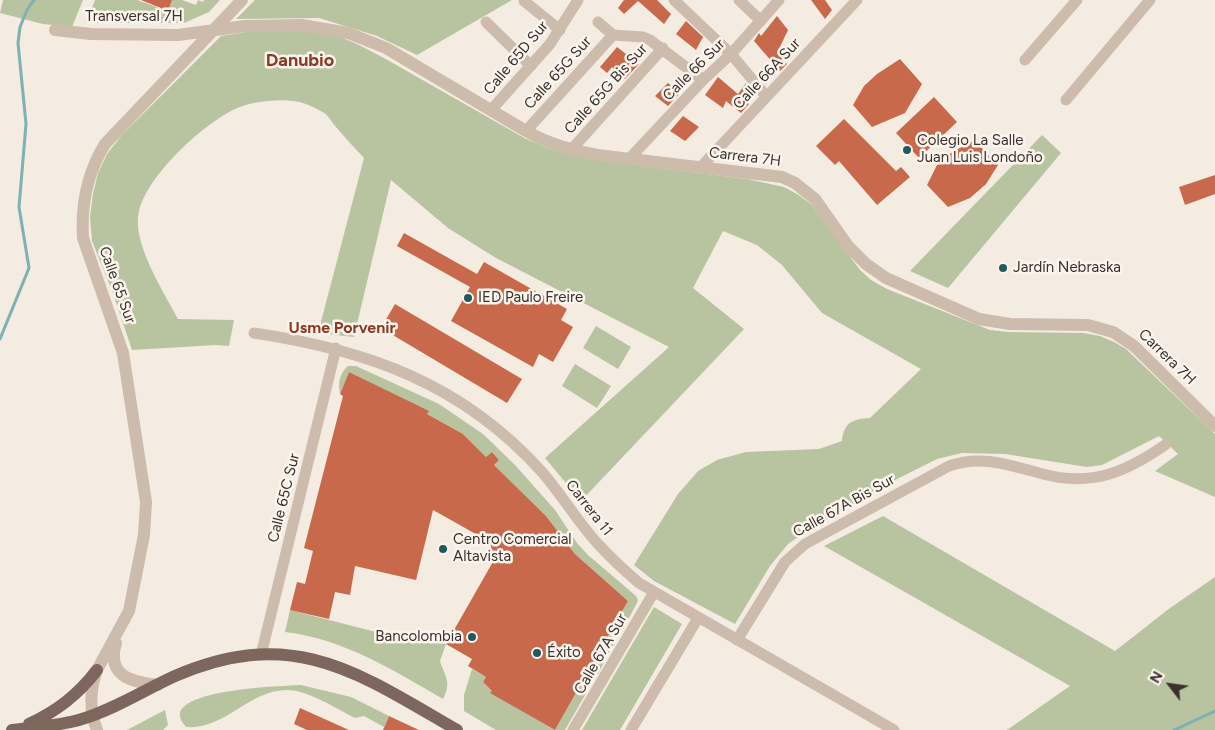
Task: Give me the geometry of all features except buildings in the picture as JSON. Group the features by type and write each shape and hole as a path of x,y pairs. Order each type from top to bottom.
{"main road":[{"path":"12,730 69,722 92,716 205,664 239,657 287,655 308,657 351,671 375,682 457,730"},
{"path":"16,730 44,717 66,703 97,670"}],"street":[{"name":"Calle 65 Sur","path":"97,730 92,716 94,679 129,611 144,535 145,488 123,353 84,238 84,203 91,169 105,144 242,0"},
{"name":"Calle 65D Sur","path":"492,109 531,66 560,30 578,0"},
{"path":"674,0 731,54 766,96"},
{"path":"738,0 761,21"},
{"name":"Calle 66 Sur","path":"629,159 703,80 731,54 779,0"},
{"name":"Calle 66A Sur","path":"700,168 857,0"},
{"path":"1025,60 1077,0"},
{"path":"1066,100 1150,0"},
{"path":"524,1 560,30"},
{"path":"486,22 531,66"},
{"path":"598,22 613,34 642,37 650,40 703,80"},
{"name":"Carrera 7H","path":"213,30 246,26 302,25 348,33 386,48 492,109 536,137 571,150 700,168 769,174 795,182 816,199 848,246 875,271 897,284 979,320 1010,324 1088,325 1112,332 1134,346 1215,426"},
{"name":"Transversal 7H","path":"55,30 91,34 178,35 213,30"},
{"name":"Calle 65G Sur","path":"526,131 613,34"},
{"name":"Calle 65G Bis Sur","path":"571,150 663,48"},
{"name":"Carrera 11","path":"254,333 336,348 377,361 414,376 449,395 483,417 514,443 542,472 602,548 622,569 654,592 894,730"},
{"name":"Calle 65C Sur","path":"261,655 336,348"},
{"name":"Calle 67A Bis Sur","path":"737,640 785,562 794,552 804,544 949,466 965,462 996,462 1014,465 1044,475 1076,478 1101,477 1116,473 1140,462 1165,445"},
{"name":"Calle 67A Sur","path":"573,730 654,592"},
{"path":"631,730 698,618"},
{"name":"Calle 65 Sur","path":"118,633 114,656 116,666 121,675 136,682 158,685"}],"green space":[{"path":"3,0 83,0 72,27 43,24 0,13"},
{"path":"95,0 137,0 168,11 172,0 182,0 196,5 198,0 203,2 204,0 220,0 209,12 184,23 86,23"},
{"path":"255,0 512,0 417,55 377,36 319,18 236,19"},
{"path":"292,28 338,36 357,44 526,139 550,149 610,162 747,179 784,187 811,204 860,270 871,280 887,289 990,330 1083,333 1100,336 1114,342 1126,349 1215,434 1215,497 1155,471 1178,454 1159,436 1102,465 1087,467 1005,454 962,453 937,459 893,481 788,544 770,566 735,624 654,581 634,565 678,494 698,471 717,460 746,452 819,449 842,441 845,430 850,423 859,419 870,418 921,369 822,313 782,265 757,245 723,231 693,288 744,329 581,501 545,458 669,347 496,258 448,228 391,180 354,337 318,333 364,158 326,114 300,102 283,100 248,104 220,117 192,139 164,167 144,197 139,211 138,223 144,252 157,281 178,319 234,320 229,346 216,345 132,350 113,293 92,241 90,217 93,194 98,173 107,154 122,135 221,36 258,30"},
{"path":"1042,135 1061,153 948,288 910,271"},
{"path":"596,326 631,347 618,369 583,348"},
{"path":"575,364 611,386 597,408 562,386"},
{"path":"348,366 356,366 439,404 483,434 515,465 555,510 577,543 588,555 636,596 637,603 623,629 615,625 628,601 575,554 546,516 494,465 499,460 492,452 486,457 463,434 427,414 428,412 349,372 340,394 340,379"},
{"path":"883,516 1115,651 1170,608 1215,577 1215,730 1007,730 1070,686 824,546"},
{"path":"654,607 682,624 620,730 582,730"},
{"path":"290,610 376,632 393,631 446,644 440,661 447,684 443,699 367,657 328,641 285,632"},
{"path":"609,635 616,639 598,674 593,671 584,688 588,690 565,730 555,730"},
{"path":"472,669 486,677 483,682 492,691 491,693 555,730 496,730 464,711 464,695"},
{"path":"301,685 351,697 389,716 384,727 364,716 355,718 313,696 287,690 261,696 225,717 200,726 186,727 180,717 180,713 186,705 215,694 235,690"},
{"path":"165,710 168,725 163,730 127,730"}],"waterway":[{"path":"0,339 29,268 19,207 26,124 18,43 20,27 27,10 34,0"},
{"path":"1174,730 1215,711"}],"place":[{"name":"Colegio La Salle Juan Luis Londoño","path":"907,150"},
{"name":"Jardín Nebraska","path":"1003,268"},
{"name":"IED Paulo Freire","path":"468,298"},
{"name":"Centro Comercial Altavista","path":"443,549"},
{"name":"Bancolombia","path":"472,637"},
{"name":"Éxito","path":"537,653"}],"district":[{"name":"Danubio","path":"300,61"},
{"name":"Usme Porvenir","path":"342,328"}]}
